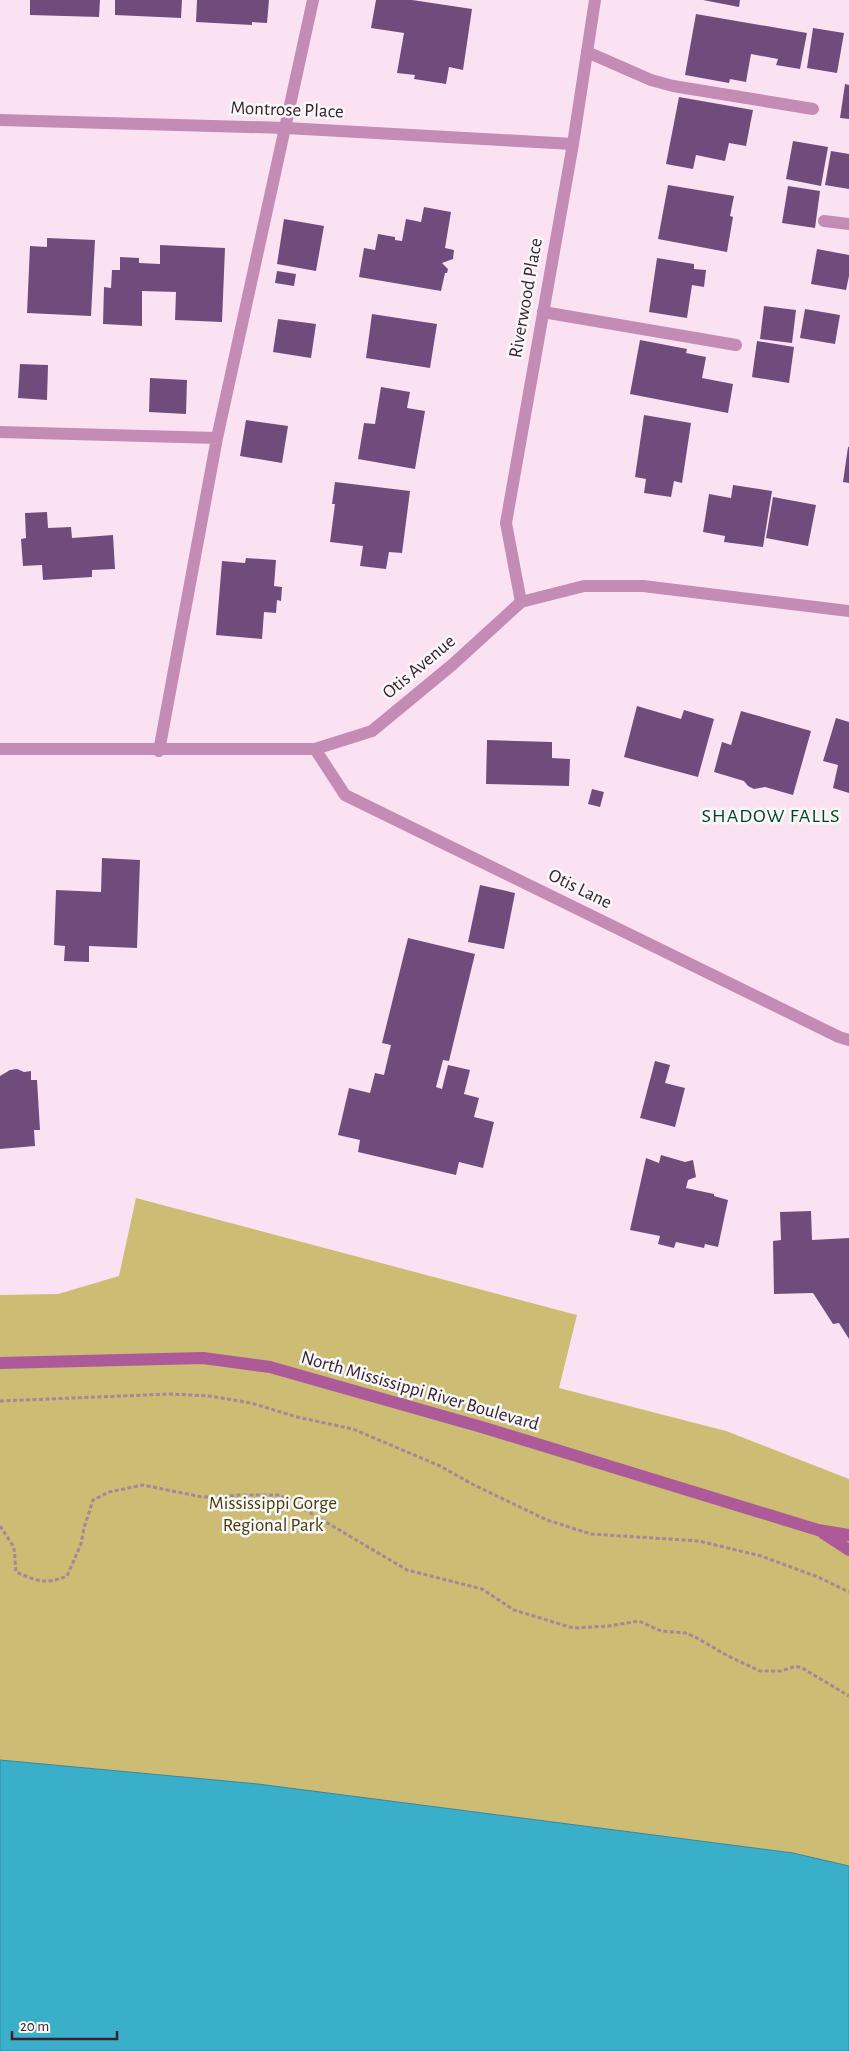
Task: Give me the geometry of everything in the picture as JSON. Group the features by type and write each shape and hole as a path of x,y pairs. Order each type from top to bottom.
{"street":[{"path":"159,751 218,438 313,0"},
{"name":"Riverwood Place","path":"521,602 506,523 573,144 595,0"},
{"path":"587,52 651,80 673,86 813,109"},
{"name":"Montrose Place","path":"0,120 286,128 573,144"},
{"path":"824,220 849,224"},
{"path":"543,312 736,345"},
{"path":"0,432 218,438"},
{"name":"Otis Avenue","path":"0,749 159,751 315,749 372,731 452,665 521,602 584,586 643,586 849,611"},
{"name":"Otis Lane","path":"315,749 346,795 830,1033 849,1040"},
{"name":"North Mississippi River Boulevard","path":"0,1363 203,1358 270,1367 485,1428 818,1530 849,1535"},
{"name":"North Mississippi River Boulevard","path":"818,1530 849,1550"}],"path":[{"path":"0,1401 170,1394 210,1396 251,1403 297,1417 353,1429 440,1466 472,1484 548,1520 591,1534 699,1540 760,1556 818,1577 849,1592"},
{"path":"0,1526 14,1547 16,1572 35,1580 52,1582 67,1576 81,1544 93,1500 109,1492 143,1485 202,1497 280,1495 407,1570 482,1589 514,1610 573,1628 609,1626 639,1621 661,1631 686,1633 760,1671 781,1671 796,1666 804,1669 849,1696"}],"green space":[{"name":"Mississippi Gorge Regional Park","path":"136,1198 577,1315 559,1388 726,1431 849,1479 849,1866 793,1853 258,1784 0,1760 0,1295 58,1294 119,1276"}],"water":[{"path":"0,1760 258,1784 793,1853 849,1866 849,2051 0,2051"}],"building":[{"path":"30,0 100,0 99,17 30,15"},
{"path":"115,0 182,0 181,18 115,15"},
{"path":"197,0 269,0 267,23 252,22 252,25 196,22"},
{"path":"376,0 412,0 472,9 463,70 449,67 446,84 414,79 415,75 397,73 404,33 371,28"},
{"path":"703,0 740,0 739,7"},
{"path":"696,14 807,33 800,69 776,65 778,59 751,54 746,82 730,79 729,83 685,75"},
{"path":"813,28 844,33 837,73 807,68"},
{"path":"845,84 849,85 849,119 840,118"},
{"path":"679,97 753,110 746,146 729,143 725,161 696,155 693,169 666,164"},
{"path":"793,141 828,147 821,186 786,179"},
{"path":"831,151 849,154 849,189 825,185"},
{"path":"668,185 734,196 730,216 733,217 727,252 658,239"},
{"path":"788,186 820,191 815,228 782,223"},
{"path":"424,207 451,212 445,248 454,250 453,259 442,263 448,269 447,273 445,273 441,291 359,277 364,248 375,250 378,234 395,237 395,240 402,241 406,219 421,222"},
{"path":"284,219 324,226 316,271 277,264"},
{"path":"47,238 95,240 91,316 27,313 30,246 47,247"},
{"path":"160,245 225,248 222,322 175,320 176,292 142,291 142,326 103,324 104,287 111,288 112,270 120,270 120,257 139,258 139,263 160,264"},
{"path":"817,249 849,255 849,276 846,290 811,284"},
{"path":"657,258 694,264 694,269 706,270 704,287 692,285 687,318 649,312"},
{"path":"277,271 296,274 294,286 275,283"},
{"path":"764,306 796,310 792,343 760,339"},
{"path":"805,309 840,315 835,344 800,338"},
{"path":"372,314 437,324 430,368 366,358"},
{"path":"278,319 316,324 311,358 273,352"},
{"path":"640,340 687,349 686,353 706,357 702,378 733,384 728,413 630,394"},
{"path":"757,341 794,347 789,383 752,377"},
{"path":"20,364 48,365 47,400 18,398"},
{"path":"150,378 187,380 186,414 149,412"},
{"path":"381,387 410,392 407,408 425,411 415,469 358,459 364,423 375,424"},
{"path":"644,415 691,423 682,483 674,481 671,497 644,493 646,479 635,477"},
{"path":"246,420 288,426 282,463 240,456"},
{"path":"849,447 849,483 843,482"},
{"path":"335,482 410,491 402,553 389,552 386,569 360,566 363,546 330,542 335,504 332,504"},
{"path":"733,485 772,491 763,547 724,542 725,536 703,532 709,494 731,498"},
{"path":"773,497 816,505 808,546 766,538"},
{"path":"47,512 48,528 71,527 72,538 113,535 115,569 92,570 92,577 43,580 42,565 23,566 21,539 26,538 25,513"},
{"path":"246,558 276,560 274,586 282,587 281,601 277,600 276,613 264,612 262,639 216,635 222,561 245,563"},
{"path":"637,706 681,719 684,710 714,719 698,777 624,757"},
{"path":"741,711 811,731 793,795 765,787 754,789 744,781 714,772 722,742 731,745"},
{"path":"836,718 849,722 849,793 833,788 838,765 823,761"},
{"path":"487,740 552,742 552,758 570,759 569,786 486,784"},
{"path":"592,789 604,792 600,807 588,804"},
{"path":"102,858 140,860 137,948 89,946 89,962 64,961 65,946 54,945 56,890 101,892"},
{"path":"480,885 515,893 504,949 468,942"},
{"path":"408,938 475,954 449,1061 443,1060 436,1087 442,1089 448,1065 470,1070 464,1094 479,1098 474,1117 494,1122 483,1168 459,1162 456,1175 358,1152 360,1140 338,1135 349,1088 370,1093 375,1073 384,1075 391,1045 382,1043"},
{"path":"655,1061 670,1065 665,1083 685,1088 675,1127 640,1118"},
{"path":"17,1069 24,1072 31,1071 31,1080 37,1080 40,1130 34,1130 35,1146 0,1149 0,1076 10,1070"},
{"path":"661,1155 685,1162 693,1160 696,1177 688,1180 686,1188 714,1194 714,1196 728,1200 718,1247 705,1244 704,1248 676,1242 674,1248 658,1244 660,1236 630,1230 646,1158 659,1163"},
{"path":"811,1211 812,1240 849,1238 849,1339 839,1323 833,1324 813,1293 774,1294 773,1241 781,1240 780,1212"}],"district":[{"name":"SHADOW FALLS","path":"771,816"}]}
